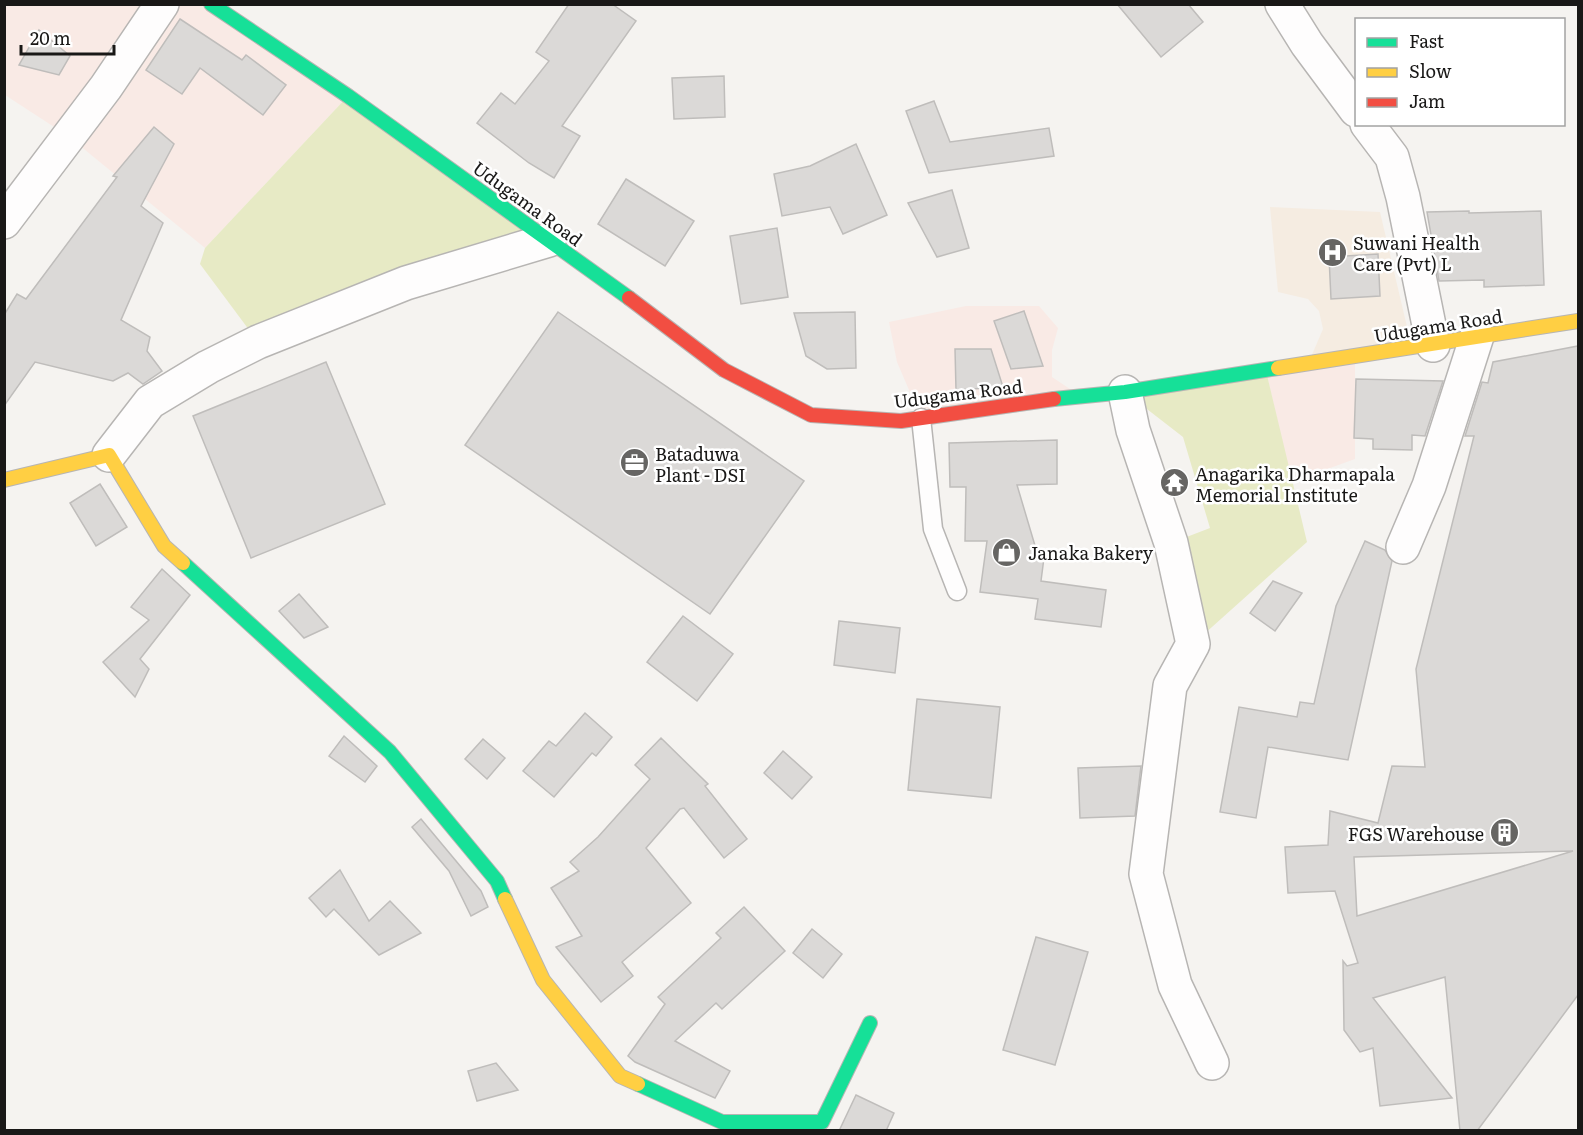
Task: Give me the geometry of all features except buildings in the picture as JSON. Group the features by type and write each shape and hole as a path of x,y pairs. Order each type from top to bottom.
{"main road":[{"name":"Udugama Road","path":"211,4 329,83 549,240 724,370 811,415 901,421 1078,395 1125,392 1578,321"},
{"path":"4,480 109,455 164,546 390,752 497,880 543,980 620,1076 722,1122 822,1122 870,1023"}],"street":[{"path":"4,222 106,87 162,4"},
{"path":"1282,4 1307,44 1355,109"},
{"path":"1368,126 1392,158 1403,197 1433,345"},
{"path":"109,455 150,402 208,367 258,342 406,283 549,240"},
{"path":"1403,547 1429,486 1477,336"},
{"path":"1125,392 1133,430 1171,543 1193,644 1170,686 1146,874 1175,985 1212,1063"}],"lane":[{"path":"921,418 933,529 957,591"}],"shaded area":[{"path":"4,5 211,5 348,96 205,248 68,136 5,95"},
{"name":"Suwani Health Care (Pvt) L","path":"1270,207 1380,212 1412,348 1308,364 1323,329 1319,311 1308,299 1278,292"},
{"path":"966,306 1039,306 1058,328 1052,350 1052,377 1079,395 921,418 897,362 889,322"},
{"path":"1355,355 1355,459 1319,472 1289,471 1266,371"}],"green space":[{"path":"348,96 549,240 258,342 200,264 205,248"},
{"path":"1266,371 1307,542 1193,644 1171,543 1210,528 1183,437 1125,392"}],"traffic: fast":[{"path":"211,4 348,96 629,298"},
{"path":"1054,399 1125,392 1278,368"},
{"path":"183,563 390,752 497,881 505,899"},
{"path":"638,1084 722,1122 822,1122 870,1023"}],"traffic: slow":[{"path":"1278,368 1578,321"},
{"path":"4,480 109,455 164,546 183,563"},
{"path":"505,899 543,980 620,1076 638,1084"}],"traffic: jam":[{"path":"629,298 724,370 811,415 901,421 1054,399"}],"place":[{"name":"Suwani Health Care (Pvt) L","path":"1332,252"},
{"name":"Bataduwa Plant - DSI","path":"634,463"},
{"name":"Anagarika Dharmapala Memorial Institute","path":"1174,483"},
{"name":"Janaka Bakery","path":"1007,552"},
{"name":"FGS Warehouse","path":"1505,833"}]}
